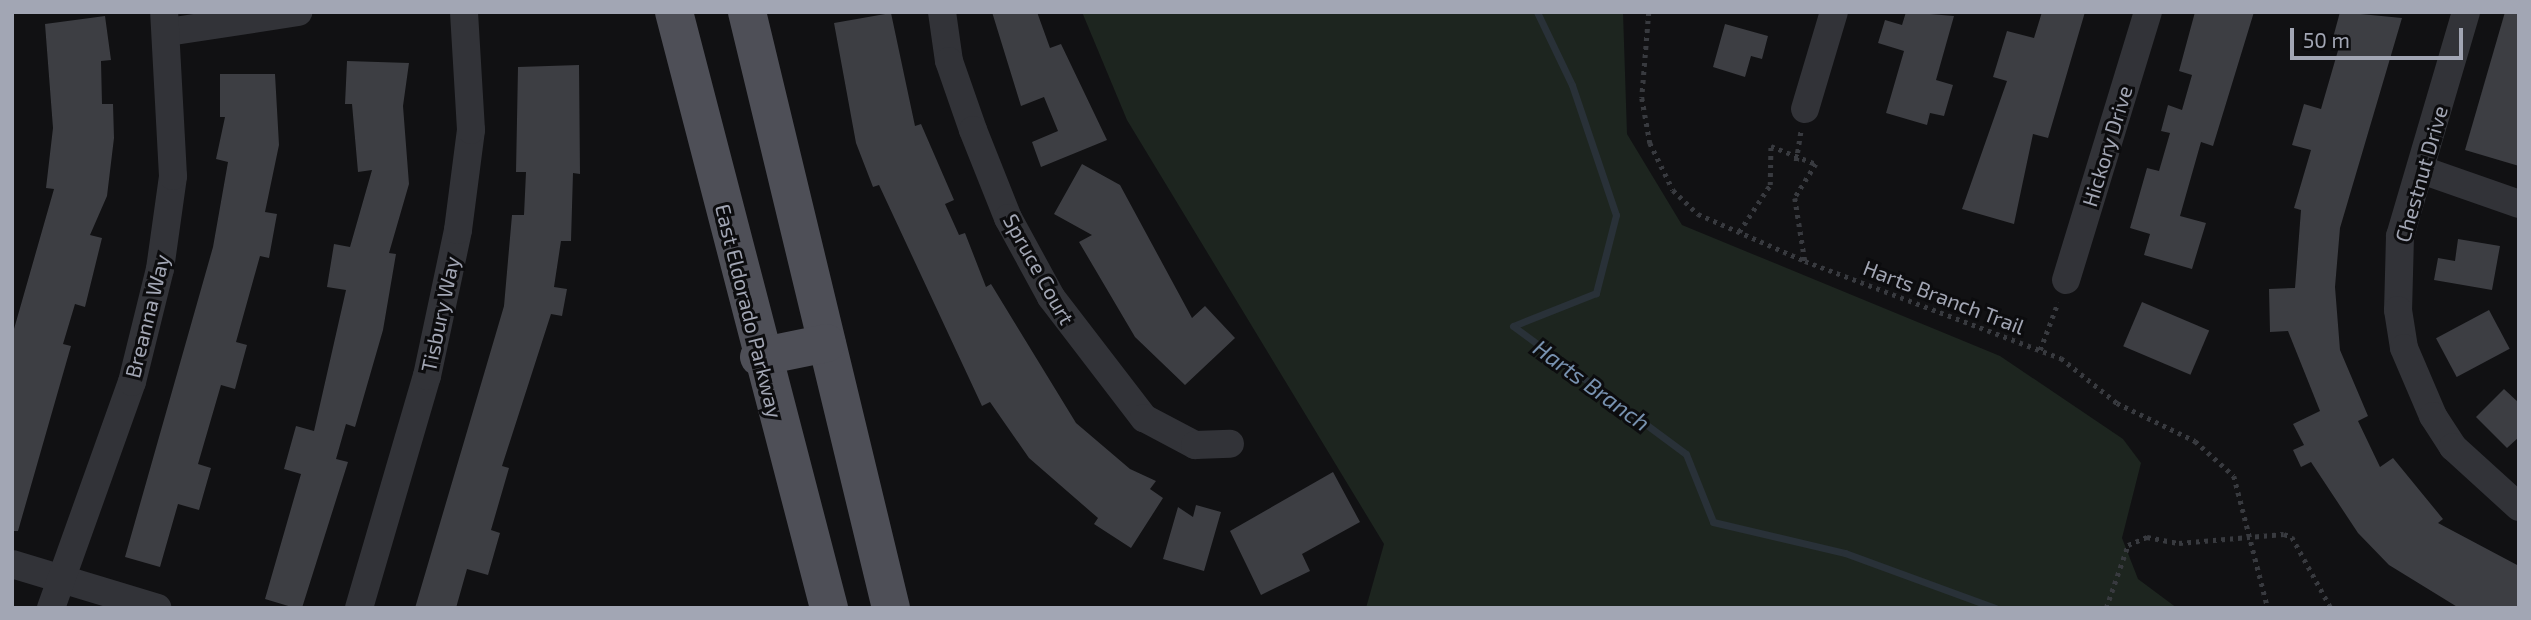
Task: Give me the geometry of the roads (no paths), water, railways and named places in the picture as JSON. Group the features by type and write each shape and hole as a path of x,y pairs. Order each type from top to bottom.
{"main road":[{"name":"East Eldorado Parkway","path":"674,12 759,357 829,608"},
{"path":"747,12 891,608"},
{"path":"759,357 827,343"}],"street":[{"path":"166,22 298,12"},
{"name":"Tisbury Way","path":"359,608 427,376 458,230 471,130 464,12"},
{"name":"Spruce Court","path":"942,12 949,61 973,130 1051,297 1144,418 1195,445 1230,444"},
{"path":"1805,108 1834,12"},
{"name":"Hickory Drive","path":"2066,280 2148,12"},
{"name":"Chestnut Drive","path":"2466,12 2422,170 2400,236 2404,348 2454,447 2519,507"},
{"name":"Breanna Way","path":"51,608 132,382 160,270 173,176 166,22"},
{"path":"2422,170 2519,204"},
{"path":"12,564 158,608"}],"waterway":[{"name":"Harts Branch","path":"1537,12 1572,85 1616,215 1596,293 1513,326 1686,454 1713,522 1845,553 1995,608"}]}
